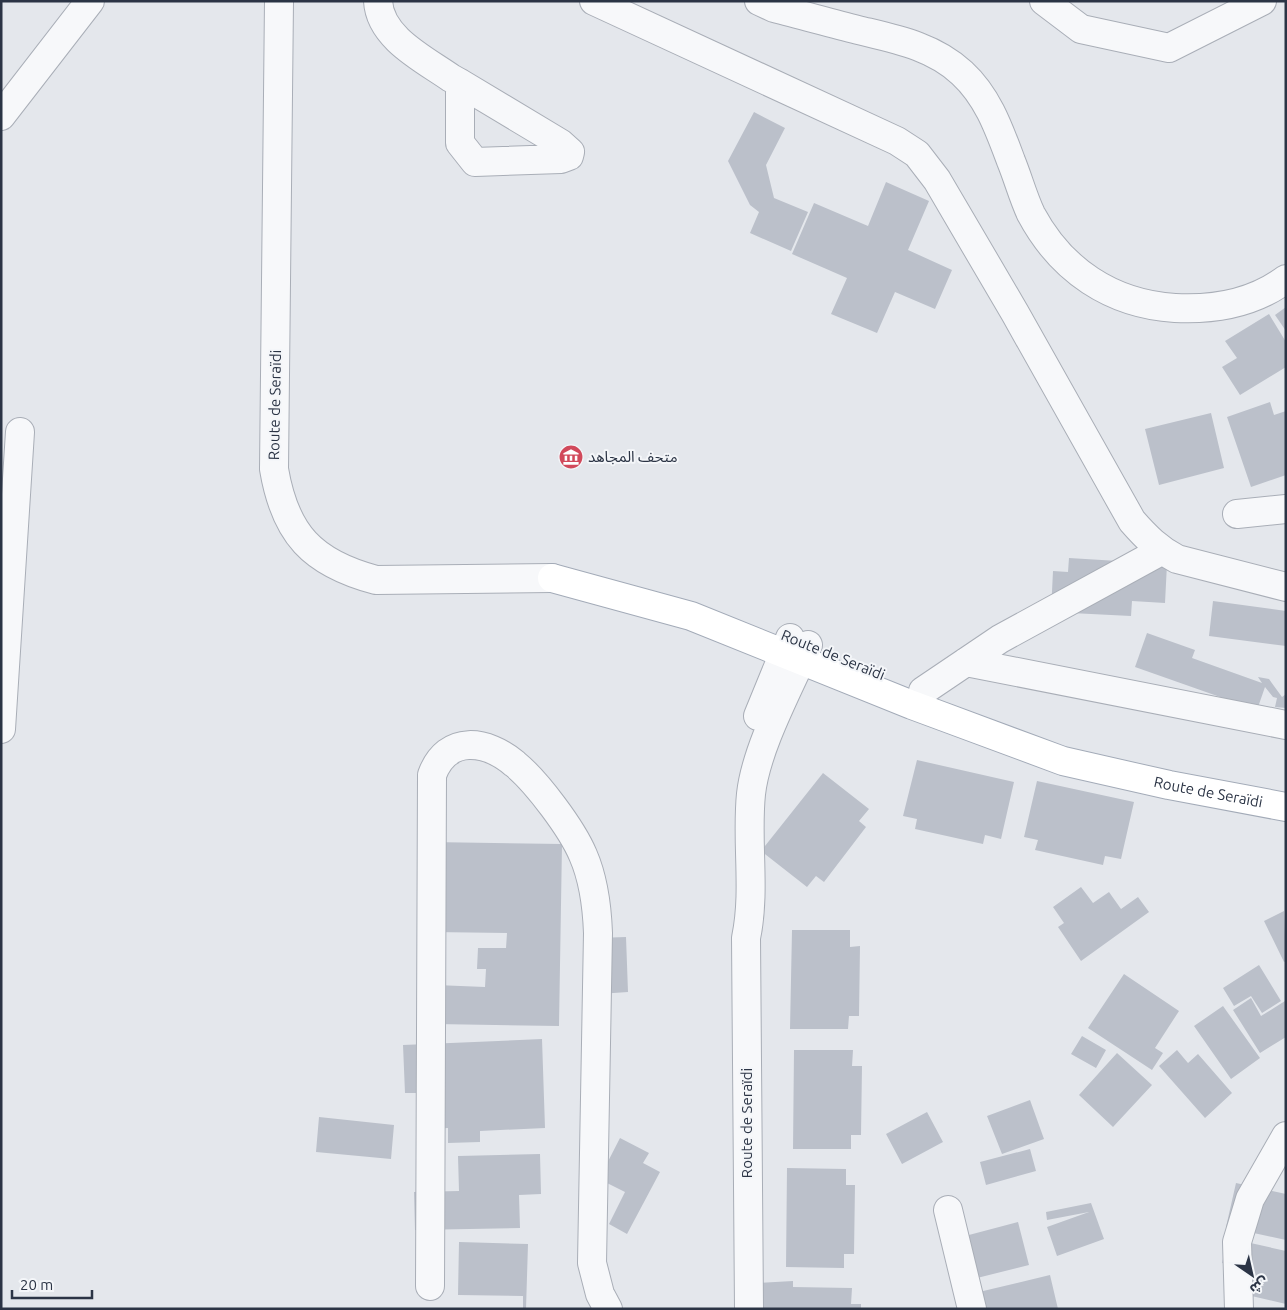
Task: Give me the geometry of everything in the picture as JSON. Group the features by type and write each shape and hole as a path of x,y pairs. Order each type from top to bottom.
{"main road":[{"name":"Route de Seraïdi","path":"552,578 619,582 659,588 697,601 912,705 1054,758 1103,771 1286,807"},
{"name":"Route de Seraïdi","path":"796,649 923,691 1068,750 1103,771"}],"street":[{"path":"1,116 90,1"},
{"name":"Route de Seraïdi","path":"279,1 274,469 278,496 289,521 305,543 326,561 350,573 376,580 552,578"},
{"path":"378,1 379,13 392,36 460,83"},
{"path":"594,1 897,141 917,154 937,180 1010,304 1132,521 1160,551 1177,559 1286,587"},
{"path":"759,1 774,8 914,44 939,56 962,73 980,94 995,118 1030,212 1047,241 1070,267 1097,286 1128,300 1162,307 1201,310 1240,302 1276,287 1286,279"},
{"path":"1044,1 1081,29 1169,48 1262,1"},
{"path":"1,729 20,432"},
{"path":"1237,514 1286,508"},
{"path":"923,691 1000,639 1160,551"},
{"name":"Route de Seraïdi","path":"749,1309 746,938 737,905 735,783 742,754 796,649"},
{"path":"966,662 1286,725"},
{"path":"430,1286 432,775 441,757 454,748 469,744 479,745 506,757 526,774 572,835 582,854 595,893 598,933 592,1263 597,1286 608,1309"},
{"path":"1239,1309 1237,1242 1250,1199 1286,1136"},
{"path":"948,1210 972,1309"}],"building":[{"path":"754,112 785,128 766,165 774,198 808,212 791,251 750,233 759,212 750,205 728,161"},
{"path":"886,182 929,201 908,250 952,270 935,309 895,292 877,333 831,314 847,278 792,254 814,203 868,226"},
{"path":"1286,307 1286,331 1275,315"},
{"path":"1269,314 1286,342 1286,367 1240,395 1222,367 1237,358 1225,341"},
{"path":"1270,402 1274,415 1286,411 1286,475 1251,487 1227,417"},
{"path":"1211,413 1224,468 1159,485 1145,429"},
{"path":"1069,558 1167,564 1165,603 1132,601 1131,616 1051,612 1053,571 1068,572"},
{"path":"1213,601 1286,611 1286,646 1209,636"},
{"path":"1147,633 1195,650 1192,658 1262,683 1258,677 1269,679 1282,697 1286,694 1286,708 1275,707 1277,698 1273,697 1265,687 1257,710 1135,667"},
{"path":"917,760 1014,782 1001,839 985,835 983,844 915,829 917,819 903,816"},
{"path":"823,773 869,809 859,821 866,827 824,882 816,876 807,887 761,851"},
{"path":"1037,781 1134,802 1121,859 1105,856 1103,865 1035,850 1038,840 1024,837"},
{"path":"430,842 562,844 559,1026 435,1024 436,985 485,987 486,969 477,969 478,948 506,948 507,933 432,932"},
{"path":"1081,887 1093,903 1109,892 1121,909 1138,897 1149,912 1081,961 1058,927 1064,923 1053,907"},
{"path":"1284,911 1286,961 1284,962 1264,921"},
{"path":"792,930 850,930 850,947 860,946 859,1016 849,1016 848,1029 790,1029"},
{"path":"626,937 628,992 599,994 597,938"},
{"path":"1259,965 1281,1001 1262,1013 1251,996 1234,1006 1223,988"},
{"path":"1124,974 1179,1011 1155,1048 1163,1053 1152,1070 1088,1028"},
{"path":"1251,998 1261,1016 1286,1002 1286,1037 1260,1053 1233,1010"},
{"path":"1223,1006 1260,1058 1231,1079 1194,1026"},
{"path":"1082,1036 1106,1050 1096,1068 1071,1054"},
{"path":"542,1039 545,1128 480,1131 480,1142 448,1143 448,1128 423,1129 421,1093 405,1093 403,1045"},
{"path":"794,1050 853,1050 852,1066 862,1066 861,1135 851,1135 851,1149 793,1149"},
{"path":"1177,1050 1188,1063 1198,1054 1232,1093 1205,1118 1159,1066"},
{"path":"1117,1053 1152,1085 1113,1127 1079,1095"},
{"path":"1030,1100 1044,1139 1002,1154 987,1116"},
{"path":"927,1112 943,1142 902,1164 886,1134"},
{"path":"319,1117 394,1125 391,1159 316,1152"},
{"path":"620,1138 649,1153 643,1163 660,1172 627,1234 609,1224 625,1192 599,1179"},
{"path":"1030,1149 1036,1171 986,1185 980,1162"},
{"path":"540,1154 541,1194 519,1195 520,1228 415,1230 414,1192 459,1191 458,1156"},
{"path":"787,1168 846,1169 846,1185 855,1185 854,1254 844,1254 844,1268 786,1267"},
{"path":"1236,1183 1286,1194 1286,1240 1226,1227"},
{"path":"1091,1203 1104,1239 1057,1256 1047,1227 1089,1212 1047,1220 1046,1212"},
{"path":"1018,1222 1029,1265 961,1282 950,1240"},
{"path":"1228,1238 1286,1251 1286,1304 1230,1291 1236,1266 1222,1263"},
{"path":"459,1242 528,1244 526,1309 523,1309 523,1296 458,1295"},
{"path":"1050,1275 1058,1309 983,1309 979,1292"},
{"path":"793,1281 793,1287 852,1288 851,1304 861,1304 861,1309 738,1309 737,1284"}],"place":[{"name":"متحف المجاهد","path":"571,457"}]}
